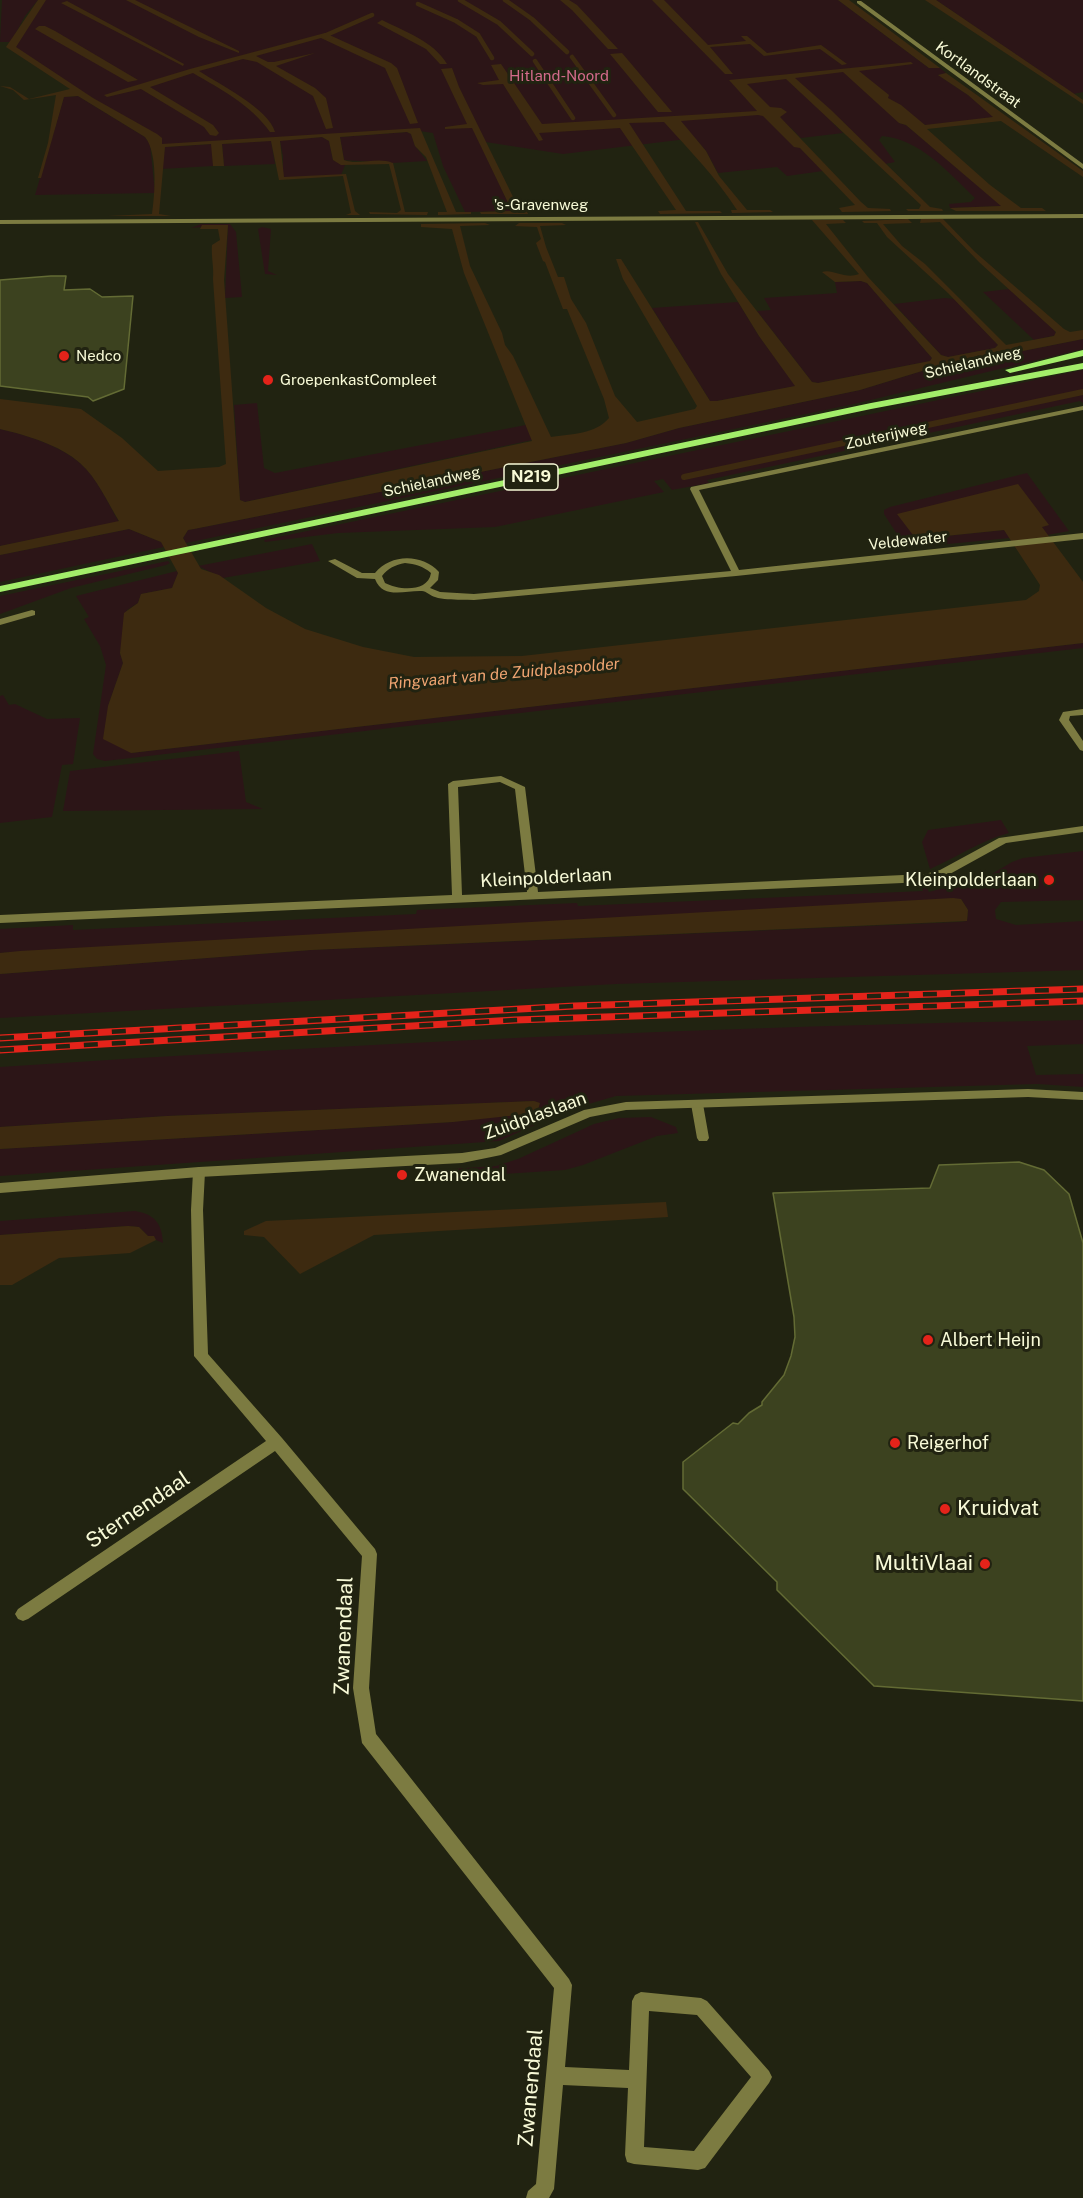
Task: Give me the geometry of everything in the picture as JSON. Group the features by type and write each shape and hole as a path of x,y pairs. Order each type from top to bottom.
{"main road":[{"name":"Schielandweg","path":"871,406 950,383 1083,354"},
{"name":"Schielandweg","path":"0,589 871,406 1083,366"}],"street":[{"name":"Kortlandstraat","path":"859,2 1083,166"},
{"name":"'s-Gravenweg","path":"0,222 1083,216"},
{"name":"Zouterijweg","path":"736,573 694,489 1083,408"},
{"name":"Veldewater","path":"332,561 360,576 378,576 381,584 395,591 415,591 424,588 438,595 474,597 736,573 1083,536"},
{"path":"378,576 384,567 392,563 422,562 435,572 435,578 424,588"},
{"path":"0,622 32,613"},
{"path":"1083,712 1066,714 1064,720 1083,748"},
{"path":"457,898 453,784 501,779 520,787 532,894"},
{"name":"Kleinpolderlaan","path":"0,919 925,878 944,873 1003,840 1083,829"},
{"name":"Zuidplaslaan","path":"0,1188 199,1172 462,1158 496,1152 588,1113 626,1107 1028,1093 1083,1096"},
{"path":"697,1104 704,1138"},
{"name":"Zwanendaal","path":"199,1172 201,1356 351,1528 370,1554 361,1688 368,1737 563,1985 544,2189 535,2198"},
{"name":"Sternendaal","path":"23,1614 277,1442"},
{"path":"641,2001 701,2007 763,2077 698,2161 634,2155 637,2080 641,2001"},
{"path":"554,2075 637,2080"}],"green space":[{"path":"2,0 38,0 25,16 11,42 0,42"},
{"name":"Hitland-Noord","path":"43,0 838,0 929,68 940,68 946,73 938,75 968,95 994,117 929,126 920,123 908,112 899,123 906,125 1002,206 950,208 949,204 971,202 975,198 933,159 909,143 882,136 879,140 895,162 885,164 841,120 831,121 843,133 801,138 789,126 800,148 823,171 787,176 777,167 718,173 706,151 695,138 563,154 479,141 512,211 465,212 443,166 433,133 413,130 159,146 154,137 11,47"},
{"path":"936,0 1083,0 1083,92 1073,94"},
{"path":"78,96 145,137 150,144 155,193 35,195 64,97"},
{"path":"407,132 411,134 415,146 427,161 392,163 344,160 340,137"},
{"path":"322,137 329,141 333,160 345,165 341,175 283,178 280,141 271,141 275,164 224,166 222,144"},
{"path":"212,144 213,166 161,169 165,147"},
{"path":"201,224 230,224 236,232 242,297 225,298 228,225 191,228"},
{"path":"262,227 271,229 268,271 277,275 265,274 258,229"},
{"path":"861,281 867,283 932,358 930,361 818,383 812,382 757,311 771,310 764,298 837,293 835,282"},
{"path":"1009,289 1057,335 1034,340 983,292"},
{"path":"954,299 998,345 995,348 948,357 941,355 894,304"},
{"path":"738,302 759,336 796,386 710,401 652,308"},
{"path":"1083,339 1083,349 854,404 186,543 183,538 188,530 626,443 679,428 860,390 922,371"},
{"path":"1083,370 1083,403 1080,401 707,480 709,483 672,490 663,479 654,481 664,492 495,527 338,533 265,542 264,540"},
{"path":"257,403 264,468 275,473 526,425 532,440 245,502 240,500 234,405"},
{"path":"0,429 42,442 73,457 92,476 119,522 0,546"},
{"path":"1027,473 1069,531 1047,535 1041,526 1048,524 916,539 1004,530 1010,538 906,548 884,514 884,510 890,507"},
{"path":"129,529 161,542 164,547 0,582 0,555"},
{"path":"312,544 320,561 223,578 198,566"},
{"path":"168,561 170,563 166,565 71,588 0,614 0,596"},
{"path":"177,571 178,574 172,588 141,594 138,603 127,610 120,653 123,663 108,706 131,753 1083,643 1083,648 105,761 97,759 93,754 106,665 100,646 84,619 89,617 76,596"},
{"path":"3,695 9,705 15,704 47,719 80,718 73,764 62,765 52,817 0,823 0,696"},
{"path":"239,751 246,802 263,809 63,811 70,771"},
{"path":"1001,820 1009,833 978,845 930,869 922,842 928,830"},
{"path":"1083,851 1083,900 1001,902 995,910 996,919 1016,925 1083,921 1083,970 616,984 0,1018 0,974 311,950 958,922 967,921 968,910 961,899 0,953 0,929 73,925 73,930 416,914 417,910 577,903 578,906 923,891 921,885 925,884 929,892 968,881 972,886 1023,858"},
{"path":"1083,1020 1083,1044 1027,1046 1036,1075 1083,1074 1083,1087 1038,1084 616,1096 568,1110 499,1141 0,1176 0,1149 453,1122 536,1101 167,1116 0,1127 0,1067 271,1050 541,1037 812,1026"},
{"path":"651,1117 676,1127 678,1133 657,1136 565,1170 488,1175 452,1181 451,1169 496,1166 518,1159 594,1124 619,1118"},
{"path":"142,1212 156,1221 161,1230 163,1243 153,1236 148,1236 139,1227 128,1226 0,1235 0,1221"}],"water":[{"path":"38,0 46,0 16,47 93,98 157,134 162,138 162,144 420,128 456,212 471,212 471,214 438,215 438,212 447,212 426,157 415,146 411,134 407,132 340,137 344,160 356,162 381,160 393,163 405,212 428,212 427,215 370,214 369,212 397,213 401,210 389,164 341,165 333,160 329,141 322,137 280,141 284,177 346,174 355,211 360,215 346,215 351,213 343,176 279,180 271,141 222,144 224,166 213,166 211,144 165,147 159,214 171,216 108,216 152,214 155,185 154,163 145,137 78,96 64,97 41,178 38,178 48,143 56,95 24,100 13,90 0,86 10,87 29,99 70,89 6,47"},
{"path":"126,0 135,0 239,53 199,37"},
{"path":"560,0 569,0 577,5 618,49 608,49"},
{"path":"652,0 664,0 708,45 746,41 741,36 747,36 767,53 821,45 847,64 842,65 820,49 764,56 750,44 710,47 733,74 725,74"},
{"path":"838,0 849,0 940,68 929,68"},
{"path":"925,0 936,0 1083,100 1083,104"},
{"path":"67,1 184,64 183,66 61,3"},
{"path":"382,20 427,43 447,64 440,64 426,49 377,23"},
{"path":"39,26 55,31 138,80 128,82 35,29"},
{"path":"325,33 391,63 397,68 418,123 410,124 385,68 321,38 256,56 268,62 274,62 315,53 276,66 315,88 326,98 333,128 326,129 313,96 257,62 243,59 199,71 254,106 271,123 275,132 270,132 254,114 235,99 193,73 150,87 213,125 219,133 216,136 210,135 204,127 141,89 107,97 104,95 190,69"},
{"path":"622,53 672,112 658,112 610,54"},
{"path":"911,62 913,64 859,71 889,95 888,98 901,105 925,125 993,117 968,95 938,75 946,73 1083,171 1083,177 1001,121 927,129 990,185 1021,208 1042,208 1046,211 956,211 950,208 1001,206 906,125 899,123 843,72 795,78 930,207 943,211 908,211 906,209 919,209 921,205 786,79 747,84 770,107 781,108 787,112 780,117 861,202 868,208 890,209 891,211 842,212 839,208 855,205 800,148 794,147 763,116 758,115 681,121 706,151 719,176 747,210 773,212 732,213 731,210 737,210 720,186 664,122 629,123 686,211 720,211 722,213 660,214 658,211 676,210 620,128 539,133 543,140 539,141 503,84 477,83 499,80 491,65 501,64 542,124 757,111 729,80"},
{"path":"452,68 459,87 520,211 527,211 528,214 481,214 480,212 512,211 472,128 445,129 445,127 467,124 441,69"},
{"name":"Ringvaart van de Zuidplaspolder","path":"908,219 912,223 883,224 902,246 925,264 1006,345 1054,336 1056,332 980,263 940,222 920,223 921,219 943,219 975,252 1064,329 1070,332 1083,330 1083,339 922,371 860,390 679,428 626,443 188,530 183,538 201,569 219,575 266,608 305,629 363,647 414,657 522,656 1026,600 1039,591 1040,585 1004,530 916,539 897,514 1018,484 1049,525 1042,527 1083,582 1083,643 131,753 103,739 108,706 123,663 120,653 124,613 138,603 141,594 172,588 178,573 161,542 129,529 0,555 0,546 119,521 92,476 80,463 63,451 42,442 0,429 0,399 81,409 122,438 158,471 219,467 226,464 212,254 212,245 220,240 218,229 200,229 202,225 228,225 224,280 240,500 245,502 532,441 464,273 452,229 421,227 421,224 485,223 490,225 460,226 470,266 502,333 505,345 513,356 551,437 590,430 609,418 604,399 567,309 563,309 536,243 541,239 537,227 515,226 519,223 562,223 566,225 540,226 546,247 558,277 564,277 571,299 586,323 615,396 637,422 695,409 697,406 623,279 616,259 621,259 710,401 795,386 759,336 721,274 695,222 698,222 728,274 812,382 818,383 930,361 932,358 867,283 861,281 835,282 822,272 830,271 849,276 859,274 812,220 843,220 846,223 826,224 868,277 941,355 948,357 995,348 998,345 948,293 887,237 877,223 862,221"},
{"path":"961,899 968,910 967,921 311,950 0,974 0,953 20,951"},
{"path":"534,1101 540,1103 537,1113 453,1122 0,1149 0,1127 167,1116"},
{"path":"666,1202 668,1217 374,1235 300,1274 264,1237 244,1235 244,1231 266,1221"},
{"path":"139,1227 148,1236 154,1236 156,1240 130,1253 59,1258 12,1285 0,1285 0,1235"}],"building":[{"name":"Nedco","path":"66,276 64,290 90,289 102,297 133,296 124,389 93,401 88,397 0,386 0,280"},
{"name":"Reigerhof","path":"1019,1162 1044,1170 1069,1194 1083,1243 1083,1701 874,1686 777,1590 777,1582 683,1489 683,1462 733,1423 738,1424 762,1405 784,1375 791,1356 795,1337 794,1317 773,1193 930,1188 939,1165"}],"waterway":[{"path":"460,0 499,23 532,54"},
{"path":"505,0 532,19 567,52"},
{"path":"418,4 456,21 478,35 492,58"},
{"path":"330,38 324,36 372,15"},
{"path":"572,57 614,115"},
{"path":"535,61 573,118"},
{"path":"684,477 1083,392"}],"railway":[{"path":"0,1038 574,1006 1083,989"},
{"path":"0,1050 515,1020 1083,1001"}],"place":[{"name":"Nedco","path":"64,356"},
{"name":"GroepenkastCompleet","path":"268,380"},
{"name":"Kleinpolderlaan","path":"1049,880"},
{"name":"Zwanendal","path":"402,1175"},
{"name":"Albert Heijn","path":"928,1340"},
{"name":"Reigerhof","path":"895,1443"},
{"name":"Kruidvat","path":"945,1509"},
{"name":"MultiVlaai","path":"985,1564"}]}
